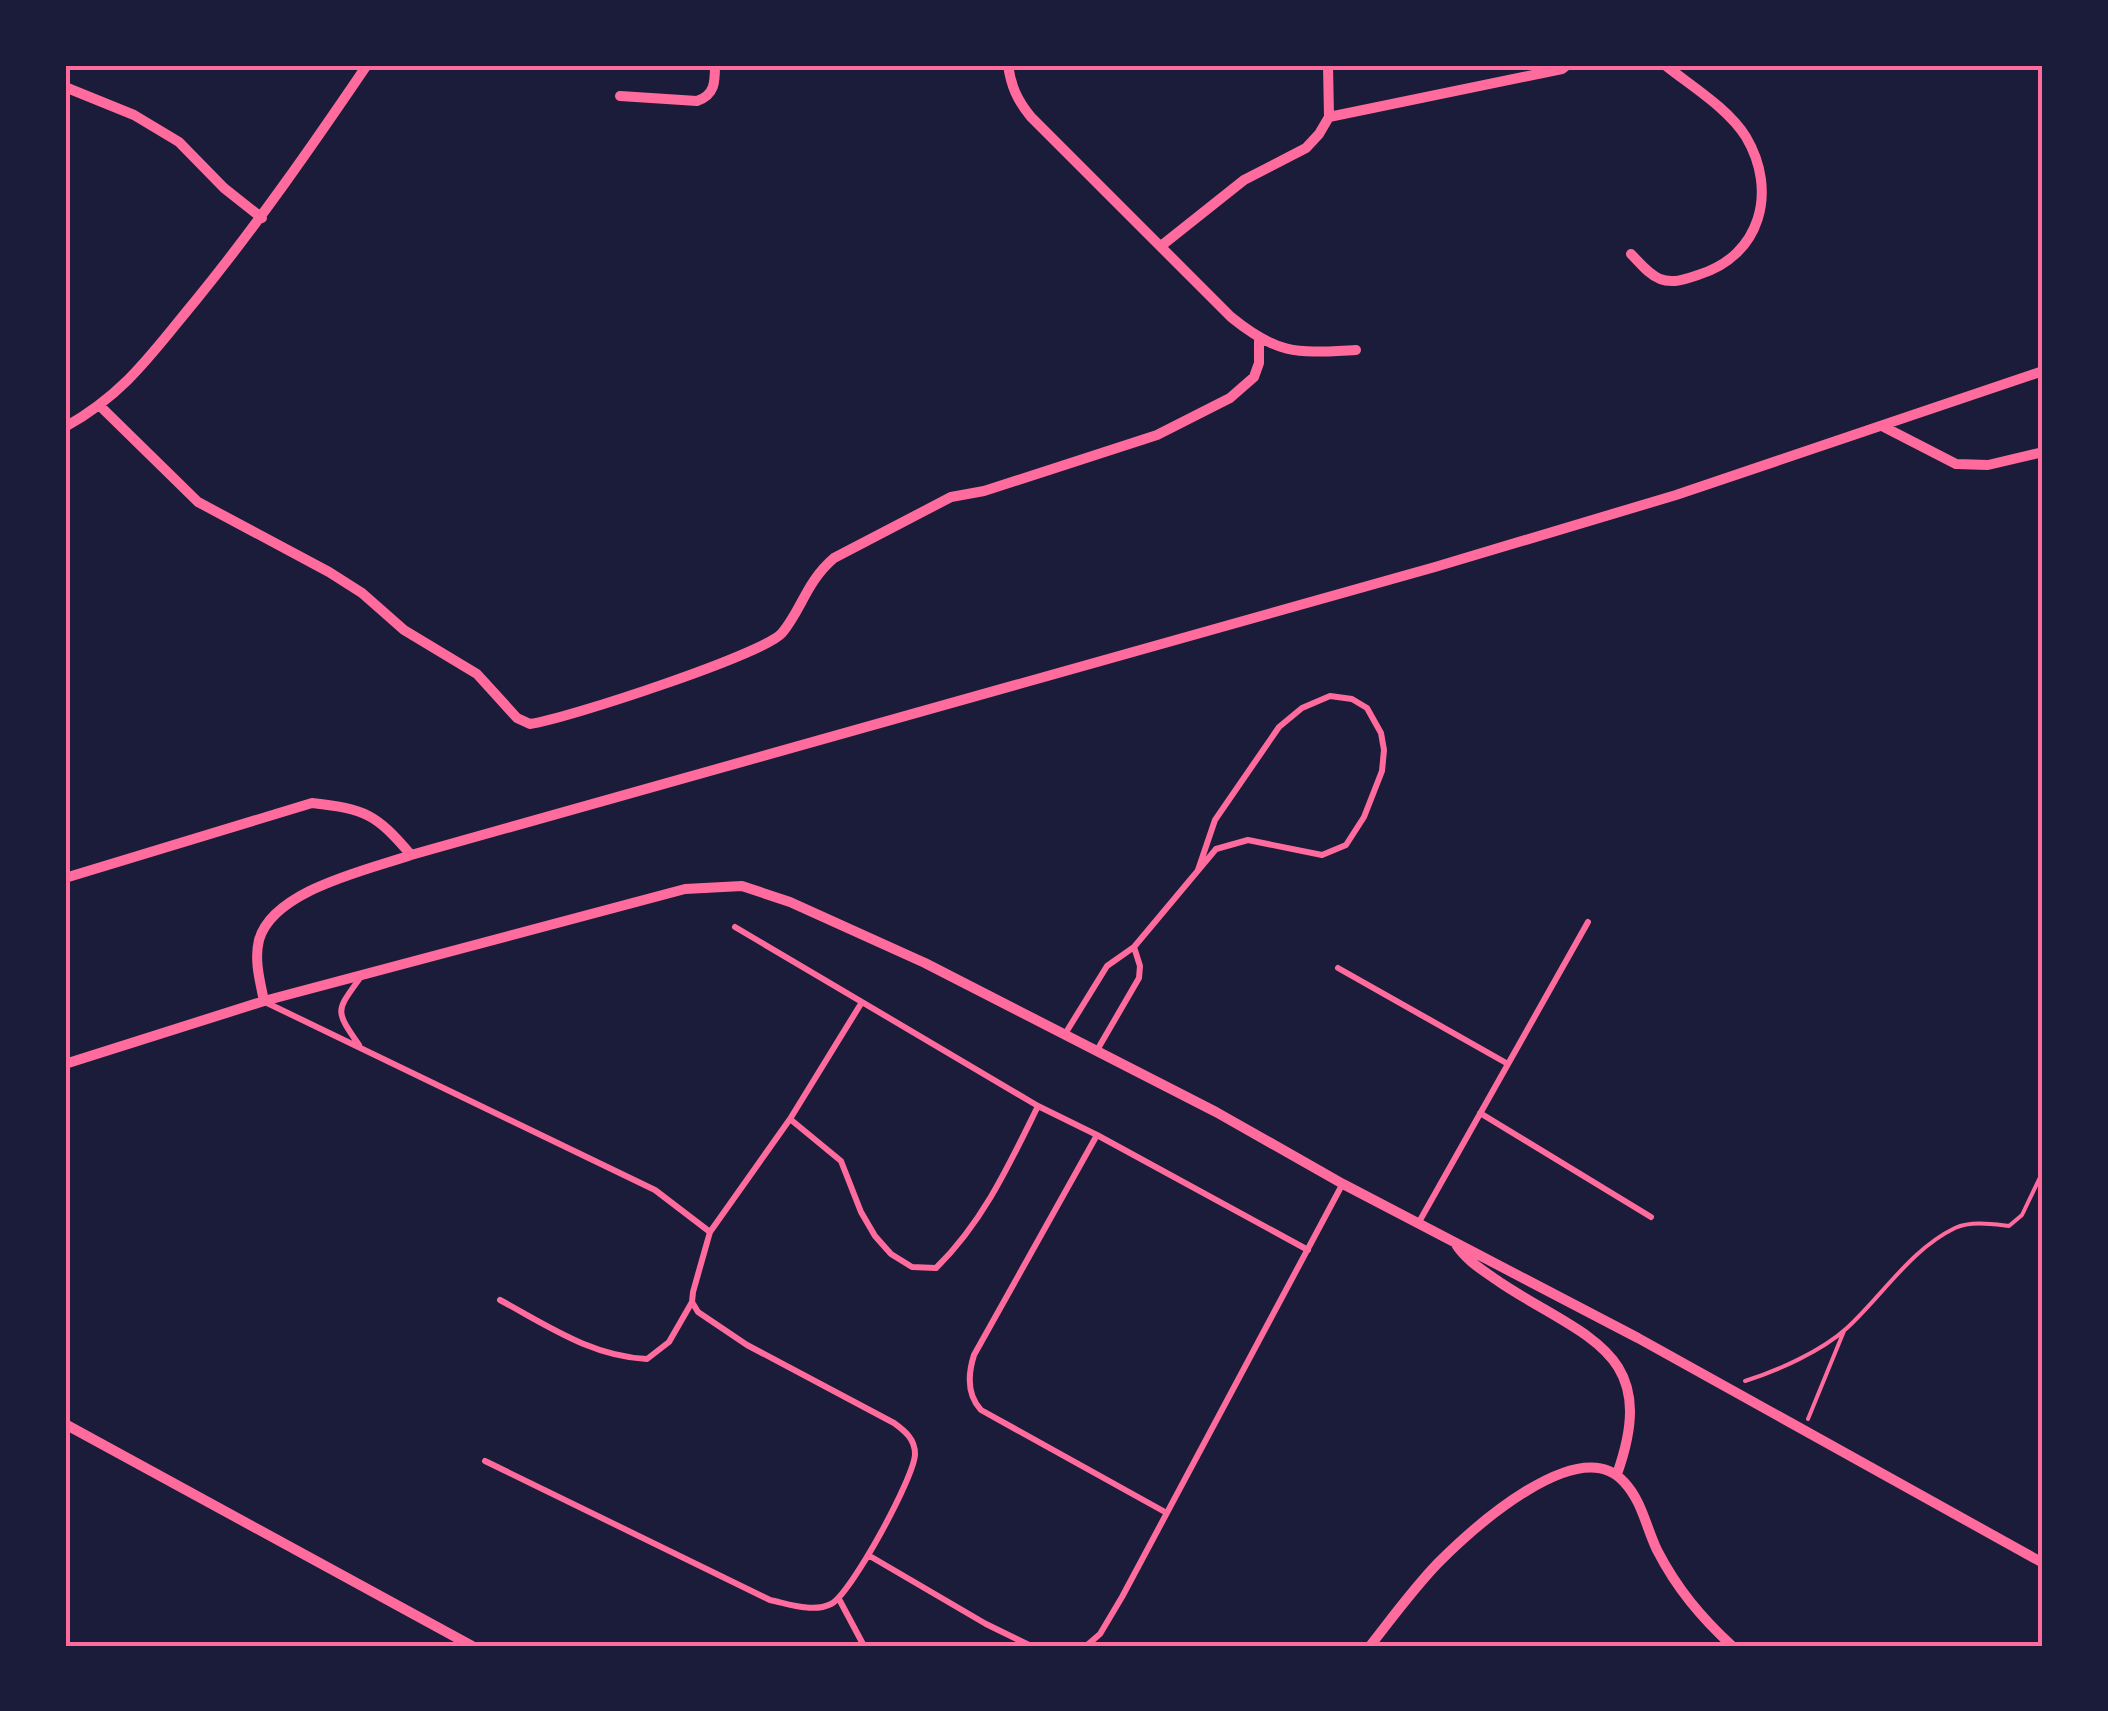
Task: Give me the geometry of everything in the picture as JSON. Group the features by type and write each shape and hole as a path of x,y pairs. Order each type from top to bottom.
{"street":[{"path":"65,427 101,407 135,375 262,218 367,65"},
{"path":"620,96 706,98 716,83 715,65"},
{"path":"1008,65 1020,104 1232,317 1259,339 1282,349 1305,353 1356,350"},
{"path":"1160,246 1244,180 1306,148 1329,117 1328,65"},
{"path":"1329,117 1568,65"},
{"path":"1631,254 1656,278 1669,282 1706,273 1732,257 1752,238 1763,204 1758,164 1739,126 1665,65"},
{"path":"65,87 134,115 179,142 224,188 262,218"},
{"path":"101,407 198,502 362,593 404,630 477,674 517,718 530,724 707,668 763,646 781,635 818,572 834,558 951,497 984,491 1157,434 1230,398 1254,377 1259,364 1259,339"},
{"path":"264,1001 257,969 260,938 280,909 304,894 411,855 1436,567 1676,495 2043,370"},
{"path":"1884,427 1956,464 1988,465 2043,452"},
{"path":"65,878 312,803 354,808 384,824 411,855"},
{"path":"65,1064 264,1001 685,888 742,886 790,902 926,964 1216,1112 2043,1563"},
{"path":"1452,1239 1475,1266 1587,1336 1618,1364 1624,1376 1629,1416 1617,1474"},
{"path":"65,1424 472,1646"},
{"path":"1370,1646 1438,1563 1491,1516 1539,1484 1573,1468 1593,1466 1617,1474 1632,1492 1677,1586 1696,1612 1732,1646"}],"lane":[{"path":"1064,1035 1107,966 1134,947 1216,850 1234,842 1264,842 1322,855 1346,844 1364,817 1382,771 1381,733 1367,708 1352,699 1330,696 1302,708 1279,728 1215,820 1198,870"},
{"path":"1419,1222 1588,922"},
{"path":"735,927 1038,1106 1308,1250"},
{"path":"1096,1052 1139,978 1134,947"},
{"path":"1338,968 1508,1064"},
{"path":"360,1046 340,1018 340,1010 363,973"},
{"path":"264,1001 655,1190 710,1232"},
{"path":"500,1300 582,1346 621,1358 647,1360 669,1342 692,1302 710,1232 790,1119 862,1002"},
{"path":"790,1119 841,1161 861,1212 891,1254 912,1267 936,1268 959,1246 986,1209 1038,1106"},
{"path":"1480,1113 1651,1216"},
{"path":"1098,1135 974,1354 971,1392 976,1406 1000,1423 1165,1512"},
{"path":"1086,1646 1100,1634 1343,1184"},
{"path":"485,1461 770,1600 817,1608 839,1598 868,1555 914,1462 914,1444 894,1422 747,1346 698,1312 692,1302"},
{"path":"868,1555 1031,1646"},
{"path":"839,1598 864,1646"},
{"path":"1100,1634 1101,1646"}],"path":[{"path":"1726,1388 1774,1371 1844,1331 1916,1256 1955,1228 2009,1226 2022,1215 2043,1171"},
{"path":"1803,1432 1844,1331"}]}
